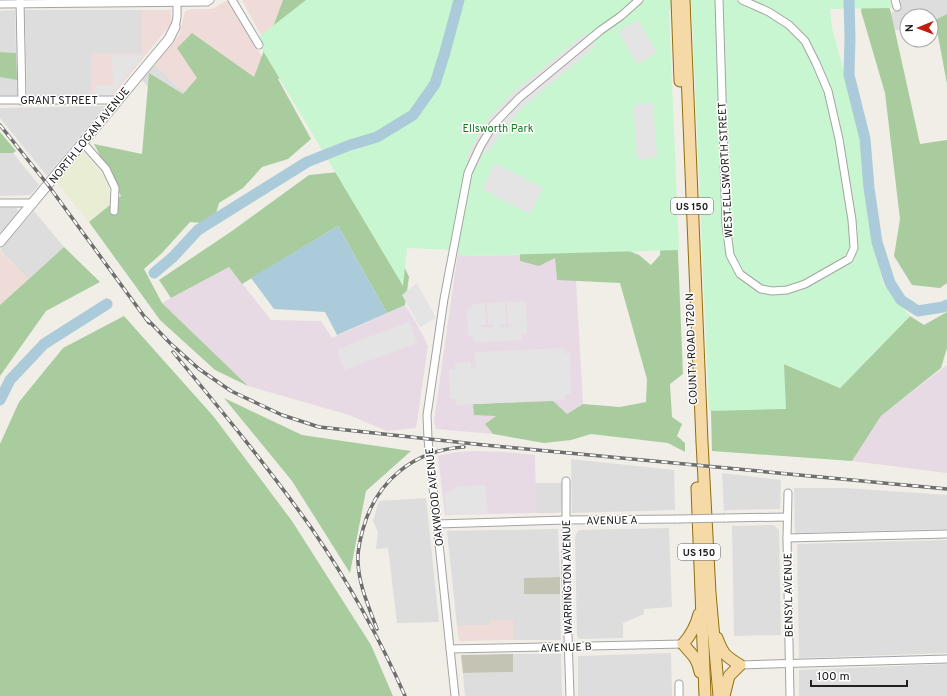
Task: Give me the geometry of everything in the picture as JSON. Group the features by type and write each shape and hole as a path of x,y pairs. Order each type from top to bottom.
{"main road":[{"name":"COUNTY ROAD 1720 N","path":"680,1 705,696"},
{"name":"COUNTY ROAD 1720 N","path":"680,1 702,442 713,626"},
{"path":"702,606 697,623 692,633 683,644 698,662 705,696"},
{"path":"713,626 722,651 728,658 740,665 729,676 724,696"},
{"name":"US 150","path":"713,626 719,696"}],"street":[{"path":"0,4 20,2 207,2 210,0"},
{"path":"232,0 259,45"},
{"name":"OAKWOOD AVENUE","path":"455,696 427,415 444,299 468,173 480,147 493,125 519,98 639,0"},
{"name":"WEST ELLSWORTH STREET","path":"719,0 726,224 730,255 740,274 761,289 772,292 787,290 805,284 849,259 854,248 851,213 839,139 828,91 805,41 790,25 769,12 742,0"},
{"path":"175,27 177,17 177,1"},
{"path":"20,2 22,101"},
{"name":"NORTH LOGAN AVENUE","path":"0,242 169,39 175,27"},
{"name":"GRANT STREET","path":"0,100 117,100"},
{"path":"83,143 106,169 114,188 114,211"},
{"path":"0,203 32,203"},
{"name":"WARRINGTON AVENUE","path":"566,481 570,696"},
{"name":"BENSYL AVENUE","path":"788,493 787,538 790,696"},
{"name":"AVENUE A","path":"437,524 566,520 787,517"},
{"path":"787,538 947,534"},
{"name":"AVENUE B","path":"450,649 683,644"},
{"path":"740,665 789,662 947,659"},
{"path":"679,684 679,696"}],"shaded area":[{"path":"228,0 262,57 254,78 203,74 186,94 155,65 179,35 185,11 191,9 212,9"},
{"path":"242,0 283,0 271,30 262,37"},
{"path":"900,0 947,0 947,14 939,18 939,8 902,8"},
{"path":"899,9 899,30 895,30 891,13"},
{"path":"15,10 17,95 0,95 0,11"},
{"path":"25,10 142,10 142,53 91,53 91,95 27,95"},
{"path":"142,10 171,10 171,24 113,95 91,95 91,53 142,53"},
{"path":"638,20 657,53 637,64 618,31"},
{"path":"586,33 596,46 523,107 501,132 488,153 483,151 478,165 466,159 478,135 491,116 514,91"},
{"path":"112,55 144,55 111,95 95,95 95,85 113,85"},
{"path":"155,65 186,94 170,110 141,79"},
{"path":"653,103 657,157 637,159 633,105"},
{"path":"105,106 47,176 0,118 0,108"},
{"path":"83,152 106,178 112,204 89,222 57,183"},
{"path":"0,153 13,153 39,185 30,195 0,196"},
{"path":"495,163 543,188 530,214 482,189"},
{"path":"0,208 16,208 19,211 0,233"},
{"path":"34,211 64,247 28,279 0,250"},
{"path":"0,251 28,279 0,305"},
{"path":"458,252 463,256 519,255 520,261 555,258 557,279 576,280 583,404 567,414 496,416 485,424 493,434 436,429 434,421"},
{"path":"229,267 271,320 321,321 332,338 405,305 428,346 416,428 387,431 349,415 248,386 162,303"},
{"path":"417,283 436,318 420,327 402,295"},
{"path":"505,302 506,324 501,324 501,327 513,326 513,324 508,324 507,302 526,302 527,334 522,334 522,340 474,342 473,336 468,336 467,309 472,308 472,304 485,303 486,325 481,325 481,327 493,327 493,324 488,325 487,303"},
{"path":"409,322 417,343 344,370 337,349"},
{"path":"564,348 564,353 570,353 571,394 565,394 565,400 456,405 455,399 450,399 449,370 455,369 455,363 471,362 471,368 476,368 475,352"},
{"path":"947,365 947,473 852,461 881,416"},
{"path":"476,451 535,455 536,513 445,515 438,456 457,452"},
{"path":"571,459 674,470 675,510 572,513"},
{"path":"722,473 781,480 780,509 724,511"},
{"path":"535,483 562,483 563,498 561,512 536,513"},
{"path":"485,485 488,513 447,514 445,493 459,486"},
{"path":"794,488 845,488 947,495 947,529 795,533"},
{"path":"426,498 439,622 397,623 388,548 376,549 378,532 373,521 379,501"},
{"path":"774,525 779,530 781,635 734,636 732,526"},
{"path":"669,528 672,607 644,609 644,614 623,623 623,638 579,639 577,636 575,539 579,530"},
{"path":"558,529 560,577 524,578 524,594 560,594 561,640 513,640 512,620 491,620 491,625 457,626 447,531"},
{"path":"947,540 947,653 799,658 797,544"},
{"path":"560,577 560,594 524,594 524,578"},
{"path":"491,620 513,620 513,640 459,641 457,626 491,625"},
{"path":"671,653 672,696 578,696 578,656"},
{"path":"513,654 561,654 562,696 465,696 463,673 513,672"},
{"path":"513,654 513,672 463,673 461,655"},
{"path":"947,664 947,696 799,696 799,670"}],"green space":[{"path":"283,0 438,0 288,76 278,79 311,139 288,159 262,167 243,188 219,203 213,224 190,222 162,253 144,269 162,303 248,386 215,370 160,320 89,222 121,196 94,144 142,154 149,73 183,94 197,78 177,48 192,33 254,77"},
{"name":"Ellsworth Park","path":"306,0 889,0 892,8 830,9 832,28 845,75 859,136 868,216 883,284 910,316 840,388 784,364 786,409 709,411 692,14 689,2 672,3 669,11 679,250 463,256 453,250 407,248 403,286 256,39"},
{"path":"863,0 887,0 920,144 947,140 947,283 940,288 912,285 894,256 900,219 885,93 861,11"},
{"path":"947,14 947,84 939,41 939,18"},
{"path":"0,52 16,53 17,80 0,77"},
{"path":"0,132 16,151 13,153 0,153"},
{"path":"349,171 388,232 409,277 405,305 387,313 338,226 242,284 229,267 171,298 159,280 232,231 309,175"},
{"path":"676,205 683,374 670,384 672,417 682,424 677,436 685,443 685,452 668,443 591,434 571,440 544,443 493,434 485,424 496,416 474,415 473,404 553,401 567,414 583,404 620,407 646,402 647,379 620,283 557,280 555,258 539,266 520,261 519,244 612,244 639,255 651,265 660,255 662,206"},
{"path":"64,247 100,282 46,311 0,376 0,305"},
{"path":"947,312 947,348 941,368 881,416 852,461 712,451 710,373 784,364 840,388 910,316 924,325"},
{"path":"124,316 214,417 292,521 371,645 393,696 0,696 0,444 19,402 63,348"},
{"path":"224,398 302,435 411,451 366,491 350,573 292,481"}],"water":[{"path":"338,226 387,313 337,335 325,312 274,309 251,278"}],"waterway":[{"path":"154,273 173,257 198,230 307,162 350,145 377,137 413,115 435,84 459,0"},
{"path":"849,0 849,75 865,139 869,188 877,242 890,283 901,300 918,311 947,305"},
{"path":"0,400 10,380 44,344 107,304"}],"railway":[{"path":"0,125 48,185 149,323"},
{"path":"146,318 170,343 199,369 231,391 282,415 319,427 484,445 947,489"},
{"path":"173,352 262,461 312,529 362,610 385,653 405,696"},
{"path":"377,629 362,588 358,562 360,541 369,512 377,496 387,483 413,462 429,454 446,449 464,447"}]}
